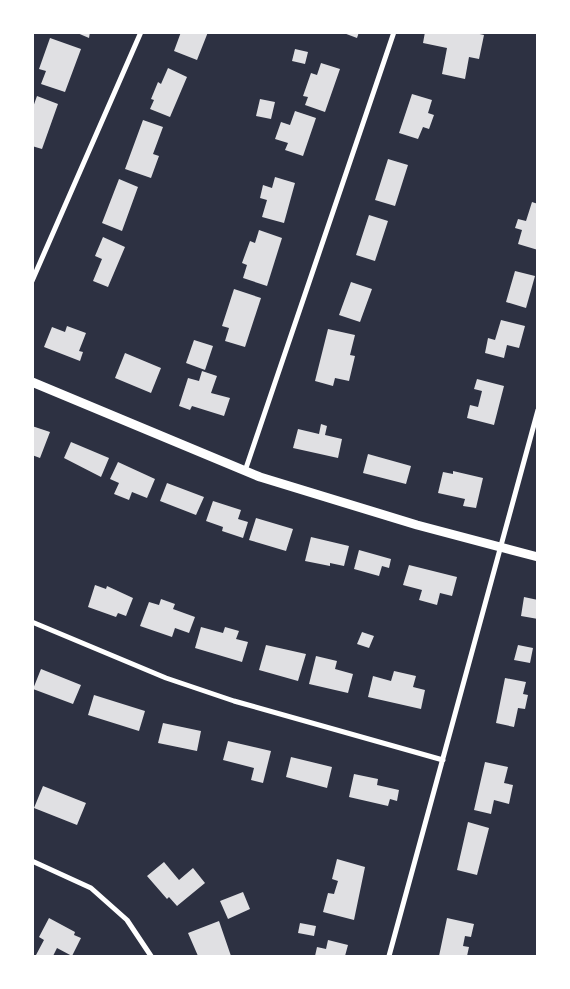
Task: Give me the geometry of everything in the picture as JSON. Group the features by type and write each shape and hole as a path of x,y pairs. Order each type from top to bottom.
{"street":[{"path":"32,281 141,32"},
{"path":"245,471 394,32"},
{"path":"32,382 245,471 417,525 538,557"},
{"path":"389,956 499,547 538,410"},
{"path":"32,622 119,660 191,686 443,760"},
{"path":"32,861 91,888 126,920 151,956"}],"building":[{"path":"75,32 90,32 89,38"},
{"path":"181,32 208,32 197,60 174,51"},
{"path":"341,32 359,32 357,38"},
{"path":"425,32 471,32 484,35 479,59 469,57 465,79 442,74 447,48 423,43"},
{"path":"50,38 81,49 65,92 41,84 46,71 39,69"},
{"path":"295,49 308,52 305,64 292,61"},
{"path":"321,63 340,69 325,112 305,105 308,97 303,96 311,73 317,75"},
{"path":"168,68 187,77 170,117 150,109 154,100 151,99 158,82 161,84"},
{"path":"412,94 432,100 428,113 434,115 429,129 423,127 418,139 399,133"},
{"path":"37,96 58,104 42,149 32,146 32,110"},
{"path":"260,99 275,102 271,119 256,116"},
{"path":"295,111 316,118 303,156 285,150 288,143 275,139 281,122 290,125"},
{"path":"143,120 163,127 153,154 159,156 151,178 125,169"},
{"path":"388,159 408,165 395,206 375,200"},
{"path":"275,177 295,183 284,223 262,217 267,200 260,198 263,185 272,188"},
{"path":"119,179 138,187 122,231 102,223"},
{"path":"532,202 538,204 538,250 518,244 522,230 515,228 518,219 526,221"},
{"path":"369,215 388,221 375,261 356,255"},
{"path":"259,230 282,238 267,286 243,278 247,265 242,263 250,241 255,243"},
{"path":"103,237 125,247 108,287 93,281 102,259 95,256"},
{"path":"515,271 535,276 526,308 506,302"},
{"path":"351,282 372,289 360,322 339,315"},
{"path":"234,289 261,298 245,347 225,341 229,328 222,326"},
{"path":"501,320 525,326 519,348 507,345 504,358 485,353 488,338 495,340"},
{"path":"67,326 86,333 79,351 83,352 80,361 44,347 52,327 65,332"},
{"path":"328,329 355,335 350,355 355,356 349,381 335,378 333,386 315,381"},
{"path":"194,340 213,346 205,370 186,363"},
{"path":"125,353 161,368 151,393 115,378"},
{"path":"202,371 217,376 211,393 230,398 224,416 192,406 190,410 179,406 188,378 199,381"},
{"path":"477,379 504,386 494,425 467,418 470,405 478,407 482,391 474,389"},
{"path":"321,424 327,426 325,435 342,439 338,458 293,448 298,429 319,434"},
{"path":"32,426 50,432 40,458 32,455"},
{"path":"71,442 109,458 101,477 64,458"},
{"path":"368,454 411,466 406,484 363,473"},
{"path":"118,462 155,479 147,498 132,492 129,500 114,494 119,483 110,479"},
{"path":"453,471 483,478 476,508 463,506 465,499 438,493 443,472 453,474"},
{"path":"167,483 204,497 196,515 160,501"},
{"path":"213,501 241,510 238,519 248,522 243,538 222,531 223,527 206,521"},
{"path":"256,518 293,529 286,551 249,540"},
{"path":"311,537 349,546 344,566 330,563 330,566 305,561"},
{"path":"359,550 391,559 389,568 382,566 379,576 354,569"},
{"path":"409,565 457,577 452,596 440,593 437,605 419,600 422,590 403,585"},
{"path":"95,585 106,589 107,586 133,598 126,616 118,613 116,617 88,607"},
{"path":"524,597 538,600 538,619 521,616"},
{"path":"161,599 175,604 173,609 195,617 189,633 175,628 172,637 140,626 149,602 159,605"},
{"path":"201,627 223,633 225,627 239,631 236,639 248,642 242,662 195,648"},
{"path":"362,632 374,636 369,648 357,644"},
{"path":"266,645 306,654 298,681 259,670"},
{"path":"518,645 533,648 530,663 514,660"},
{"path":"316,656 337,661 335,669 353,674 348,693 309,684"},
{"path":"41,669 81,685 73,704 33,689"},
{"path":"394,671 416,676 413,687 425,690 421,709 368,697 373,676 391,681"},
{"path":"505,678 526,682 523,694 528,695 525,709 518,708 514,727 496,723"},
{"path":"94,695 145,711 139,731 88,715"},
{"path":"163,723 201,731 197,751 158,743"},
{"path":"228,741 271,751 263,783 251,780 254,768 223,760"},
{"path":"291,757 332,767 327,788 286,777"},
{"path":"485,762 508,767 504,783 513,785 509,804 494,800 491,814 474,810"},
{"path":"354,774 378,779 377,785 399,790 397,801 390,799 388,806 349,797"},
{"path":"43,786 86,803 77,825 34,808"},
{"path":"468,822 489,828 477,875 457,870"},
{"path":"337,859 365,867 354,920 323,912 328,893 334,894 338,881 332,879"},
{"path":"164,862 179,880 193,868 205,883 177,906 169,897 167,899 147,876"},
{"path":"243,892 250,909 228,919 220,901"},
{"path":"49,918 75,932 74,935 81,938 72,956 57,948 53,956 36,955 44,940 39,937"},
{"path":"447,918 474,924 471,937 465,936 463,946 469,947 467,956 439,956"},
{"path":"219,921 231,956 198,956 188,933"},
{"path":"300,923 316,926 314,936 298,933"},
{"path":"328,940 348,945 345,956 315,956 317,947 326,949"}]}
